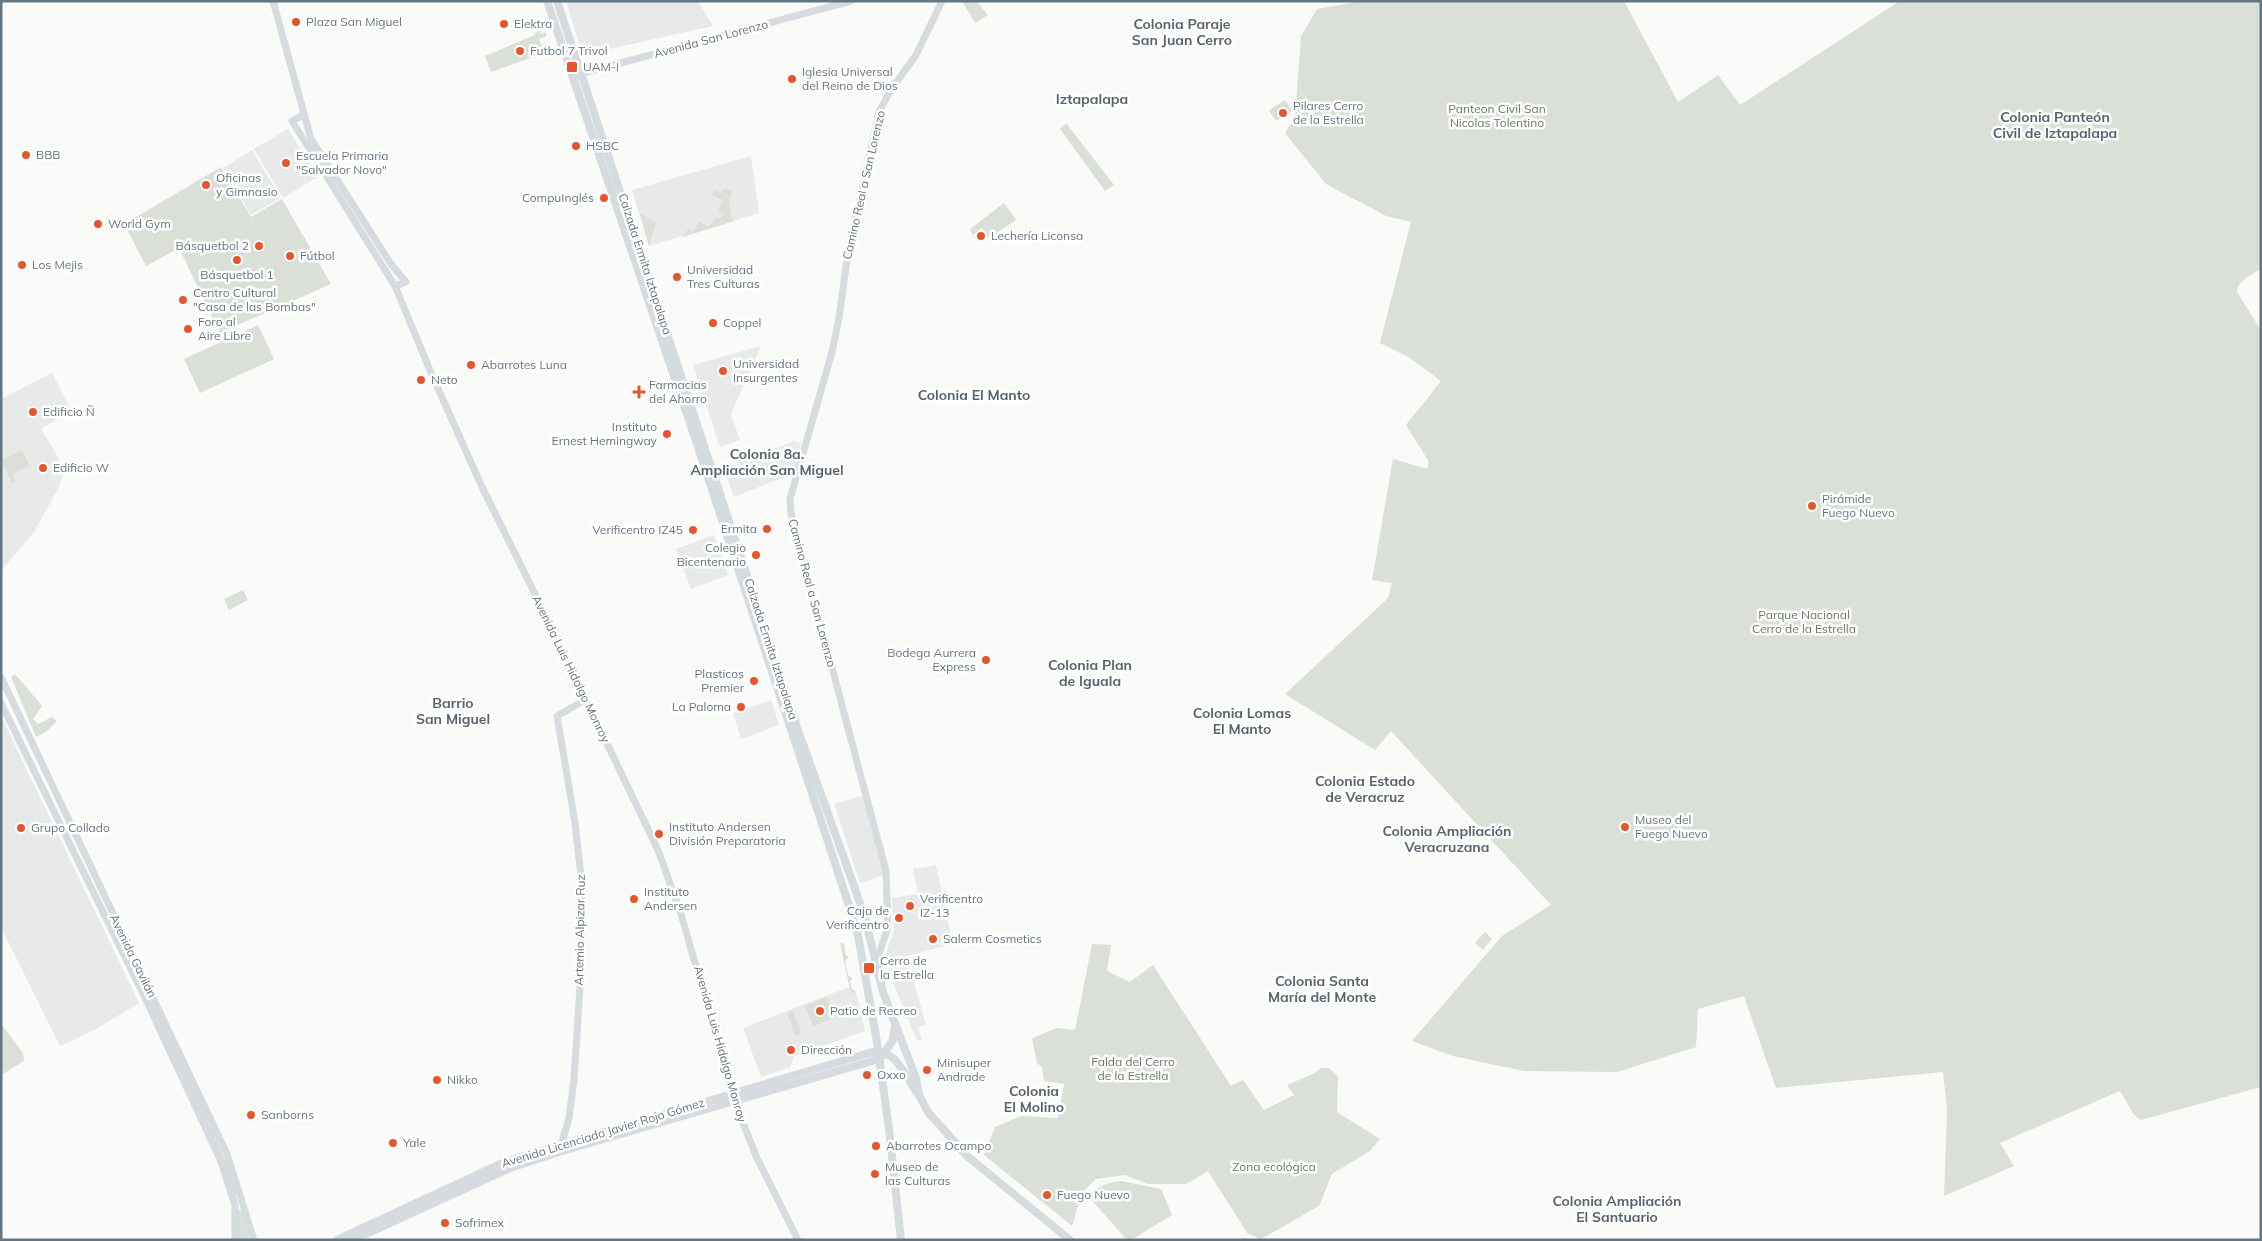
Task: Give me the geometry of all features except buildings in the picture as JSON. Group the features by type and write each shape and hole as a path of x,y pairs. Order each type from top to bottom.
{"main road":[{"path":"273,1 308,132 314,146 391,264 406,282 396,286"},
{"name":"Calzada Ermita Iztapalapa","path":"547,1 696,441 858,930 881,1051"},
{"name":"Calzada Ermita Iztapalapa","path":"557,1 798,730 864,914 883,992 916,1078 919,1095 928,1112 967,1156 1070,1240"},
{"name":"Avenida San Lorenzo","path":"572,76 851,1"},
{"name":"Camino Real a San Lorenzo","path":"876,964 888,927 887,878 880,844 791,513 790,499 824,383 839,318 848,252 879,112 890,91 916,55 942,1"},
{"name":"Avenida Luis Hidalgo Monroy","path":"304,115 292,121 396,286 432,375 482,488 542,608 667,871 705,995 733,1098 756,1156 798,1240"},
{"name":"Avenida Gavilán","path":"1,677 192,1080 234,1174 254,1240"},
{"name":"Artemio Alpizar Ruz","path":"560,1149 568,1118 574,1080 581,972 582,885 575,823 557,716 585,700"},
{"name":"Avenida Gavilán","path":"1,703 147,1002 227,1177 234,1205 235,1240"},
{"path":"894,1020 894,1036 881,1051 879,1059 901,1240"},
{"path":"881,1051 899,1063 919,1095"},
{"name":"Avenida Licenciado Javier Rojo Gómez","path":"337,1240 507,1161 560,1149 733,1098 881,1051"},
{"name":"Avenida Licenciado Javier Rojo Gómez","path":"840,1065 879,1059"},
{"name":"Avenida Licenciado Javier Rojo Gómez","path":"353,1240 510,1168 560,1149"},
{"path":"227,1177 234,1174"},
{"path":"234,1205 243,1202"}],"shaded area":[{"path":"566,1 698,1 713,26 587,54 580,47"},
{"name":"Escuela Primaria \"Salvador Novo\"","path":"288,129 317,177 283,198 254,149"},
{"path":"252,150 281,198 251,215 223,168"},
{"path":"751,156 759,213 649,246 632,190"},
{"path":"761,346 731,414 740,440 720,447 693,365"},
{"path":"52,373 71,410 41,429 65,469 59,487 34,532 1,571 1,399"},
{"path":"794,441 801,443 794,473 734,497 724,469"},
{"path":"714,535 728,575 691,589 676,549"},
{"path":"771,700 779,725 741,739 733,713"},
{"path":"1,716 139,1003 96,1029 60,1046 1,927"},
{"path":"864,795 884,875 860,883 834,804"},
{"path":"936,865 953,944 892,960 886,953 894,930 892,898 918,894 913,869"},
{"path":"908,963 926,1024 918,1028 922,1039 917,1041 888,970"},
{"path":"849,987 851,994 856,992 865,1031 794,1056 789,1070 788,1068 761,1077 743,1028"}],"green space":[{"path":"962,1 976,1 988,15 975,23"},
{"name":"Parque Nacional Cerro de la Estrella","path":"1362,1 1624,1 1678,102 1718,75 1740,105 1900,1 2261,1 2261,269 2242,281 2237,292 2261,330 2261,1087 2141,1120 2134,1115 2120,1091 2000,1143 2014,1166 1944,1196 1947,1110 1943,1072 1776,1088 1744,996 1698,1009 1696,1047 1617,1072 1524,1071 1453,1056 1412,1041 1502,936 1551,905 1391,731 1375,750 1285,694 1388,598 1392,583 1372,580 1393,459 1427,469 1429,462 1406,425 1441,381 1410,358 1380,343 1411,222 1386,216 1326,184 1285,133 1295,117 1301,36 1317,9"},
{"name":"Futbol 7 Trivol","path":"540,30 541,34 545,32 547,36 539,39 544,53 491,72 485,56 535,35"},
{"path":"1285,100 1292,111 1276,121 1269,110"},
{"path":"1066,123 1114,185 1105,191 1060,129"},
{"path":"221,167 251,217 282,199 331,284 220,333 179,248 146,266 124,224"},
{"path":"725,188 732,192 729,200 731,218 734,221 683,237 688,229 694,232 699,222 709,227 716,217 720,219 722,214 718,212 723,200 712,195 714,190 721,193"},
{"path":"1004,203 1016,220 989,238 982,228 973,235 970,229"},
{"path":"640,213 656,223 649,246"},
{"path":"258,325 274,359 200,393 184,359"},
{"path":"22,450 30,466 12,474 15,481 12,483 4,465 1,466 1,460"},
{"path":"243,590 248,600 229,610 224,599"},
{"path":"15,674 42,706 33,719 38,724 52,717 57,721 47,731 36,737 11,677"},
{"path":"1485,932 1492,939 1483,950 1475,943"},
{"path":"840,943 844,944 846,956 849,956 845,962 848,975 853,979 850,981 852,989 856,992 851,994"},
{"name":"Falda del Cerro de la Estrella","path":"1092,944 1111,945 1107,971 1130,982 1153,965 1231,1086 1243,1080 1264,1110 1294,1095 1287,1085 1313,1074 1321,1068 1329,1068 1338,1077 1337,1112 1380,1139 1370,1151 1332,1174 1319,1206 1261,1239 1248,1234 1208,1171 1186,1184 1148,1184 1125,1175 1096,1179 1081,1194 1072,1226 984,1155 995,1127 1021,1116 1058,1118 1064,1084 1044,1081 1042,1067 1037,1063 1032,1038 1057,1028 1075,1030"},
{"name":"Patio de Recreo","path":"827,997 835,1017 813,1026 805,1006"},
{"path":"153,1003 223,1154 237,1192 236,1196 151,1005"},
{"path":"793,1010 801,1033 795,1035 787,1013"},
{"path":"2,1025 23,1053 24,1061 1,1075"},
{"path":"1121,1181 1161,1189 1172,1215 1131,1240 1127,1240 1088,1196 1103,1186"},
{"path":"238,1210 243,1211 253,1240 238,1240"}],"place":[{"name":"Plaza San Miguel","path":"296,22"},
{"name":"Elektra","path":"504,24"},
{"name":"Futbol 7 Trivol","path":"520,51"},
{"name":"UAM-I","path":"572,67"},
{"name":"Iglesia Universal del Reino de Dios","path":"792,79"},
{"name":"Pilares Cerro de la Estrella","path":"1283,113"},
{"name":"HSBC","path":"576,146"},
{"name":"BBB","path":"26,155"},
{"name":"Escuela Primaria \"Salvador Novo\"","path":"286,163"},
{"name":"Oficinas y Gimnasio","path":"206,185"},
{"name":"CompuInglés","path":"604,198"},
{"name":"World Gym","path":"98,224"},
{"name":"Lechería Liconsa","path":"981,236"},
{"name":"Básquetbol 2","path":"259,246"},
{"name":"Fútbol","path":"290,256"},
{"name":"Básquetbol 1","path":"237,260"},
{"name":"Los Mejis","path":"22,265"},
{"name":"Universidad Tres Culturas","path":"677,277"},
{"name":"Centro Cultural \"Casa de las Bombas\"","path":"183,300"},
{"name":"Coppel","path":"713,323"},
{"name":"Foro al Aire Libre","path":"188,329"},
{"name":"Abarrotes Luna","path":"471,365"},
{"name":"Universidad Insurgentes","path":"723,371"},
{"name":"Neto","path":"421,380"},
{"name":"Farmacias del Ahorro","path":"639,392"},
{"name":"Edificio Ñ","path":"33,412"},
{"name":"Instituto Ernest Hemingway","path":"667,434"},
{"name":"Edificio W","path":"43,468"},
{"name":"Pirámide Fuego Nuevo","path":"1812,506"},
{"name":"Ermita","path":"767,529"},
{"name":"Verificentro IZ45","path":"693,530"},
{"name":"Colegio Bicentenario","path":"756,555"},
{"name":"Bodega Aurrera Express","path":"986,660"},
{"name":"Plasticos Premier","path":"754,681"},
{"name":"La Paloma","path":"741,707"},
{"name":"Museo del Fuego Nuevo","path":"1625,827"},
{"name":"Grupo Collado","path":"21,828"},
{"name":"Instituto Andersen División Preparatoria","path":"659,834"},
{"name":"Instituto Andersen","path":"634,899"},
{"name":"Verificentro IZ-13","path":"910,906"},
{"name":"Caja de Verificentro","path":"899,918"},
{"name":"Salerm Cosmetics","path":"933,939"},
{"name":"Cerro de la Estrella","path":"869,968"},
{"name":"Patio de Recreo","path":"820,1011"},
{"name":"Dirección","path":"791,1050"},
{"name":"Minisuper Andrade","path":"927,1070"},
{"name":"Oxxo","path":"867,1075"},
{"name":"Nikko","path":"437,1080"},
{"name":"Sanborns","path":"251,1115"},
{"name":"Yale","path":"393,1143"},
{"name":"Abarrotes Ocampo","path":"876,1146"},
{"name":"Museo de las Culturas","path":"875,1174"},
{"name":"Fuego Nuevo","path":"1047,1195"},
{"name":"Sofrimex","path":"445,1223"}],"district":[{"name":"Colonia Paraje San Juan Cerro","path":"1182,32"},
{"name":"Iztapalapa","path":"1092,99"},
{"name":"Colonia Panteón Civil de Iztapalapa","path":"2055,126"},
{"name":"Colonia El Manto","path":"974,395"},
{"name":"Colonia 8a. Ampliación San Miguel","path":"767,462"},
{"name":"Colonia Plan de Iguala","path":"1090,674"},
{"name":"Barrio San Miguel","path":"453,712"},
{"name":"Colonia Lomas El Manto","path":"1242,722"},
{"name":"Colonia Estado de Veracruz","path":"1365,790"},
{"name":"Colonia Ampliación Veracruzana","path":"1447,840"},
{"name":"Colonia Santa María del Monte","path":"1322,990"},
{"name":"Colonia El Molino","path":"1034,1100"},
{"name":"Colonia Ampliación El Santuario","path":"1617,1210"}],"park label":[{"name":"Panteon Civil San Nicolas Tolentino","path":"1497,116"},
{"name":"Zona ecológica","path":"1274,1167"}]}
